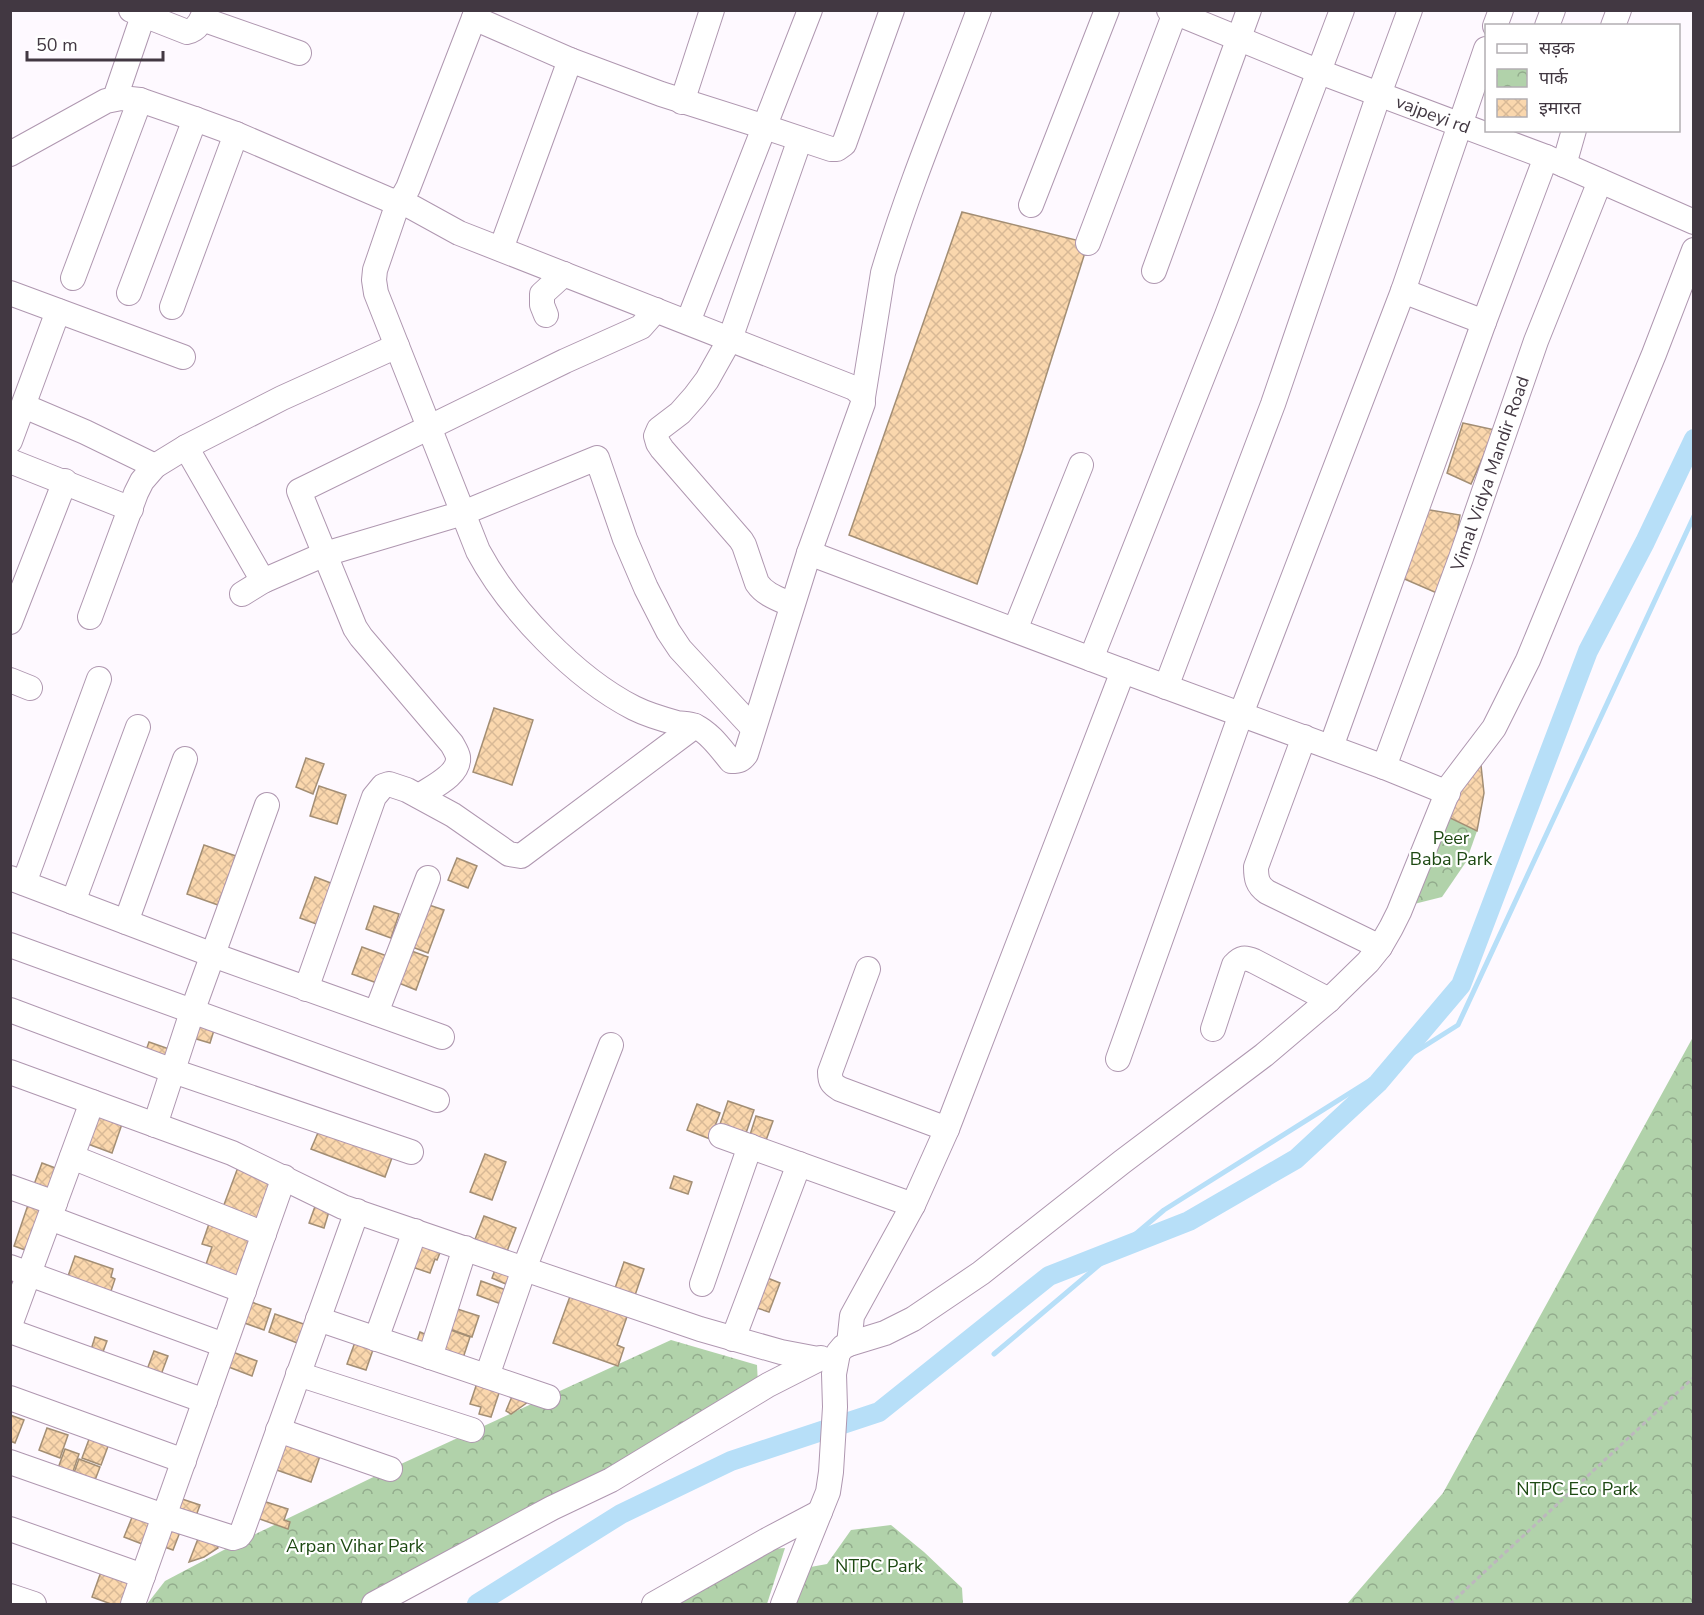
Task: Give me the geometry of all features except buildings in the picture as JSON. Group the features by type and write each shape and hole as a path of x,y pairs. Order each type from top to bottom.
{"street":[{"path":"682,102 712,10"},
{"path":"688,322 810,10"},
{"path":"10,154 106,101 115,98 140,100 237,134 392,201 399,200 459,233 860,392 863,404 792,605 746,754 738,761 731,760 712,738 695,726 659,718 635,709 607,693 567,660 526,619 507,596 478,551 376,293 375,270 399,200 408,188 475,14 570,60 682,102 837,149 843,144 892,10"},
{"path":"862,397 888,255 979,10"},
{"path":"1031,205 1107,10"},
{"path":"1154,271 1249,10"},
{"path":"1091,659 1227,315 1342,10"},
{"path":"1166,687 1273,404 1410,10"},
{"path":"1088,243 1173,11"},
{"name":"vajpeyi rd","path":"1173,11 1320,72 1459,125 1485,131"},
{"path":"115,98 140,12 187,32 197,27 204,15 299,53"},
{"path":"1118,1059 1240,714 1402,291 1485,52"},
{"path":"501,249 570,60"},
{"path":"73,278 140,100"},
{"path":"129,293 195,119"},
{"name":"vajpeyi rd","path":"1489,132 1506,136 1555,161 1694,222"},
{"path":"1331,747 1484,322 1555,161 1573,132"},
{"path":"172,307 237,134"},
{"path":"792,605 760,588 741,540 658,443 656,436 659,429 680,413 695,396 707,380 730,339 800,139"},
{"name":"Vimal Vidya Mandir Road","path":"1384,767 1461,558 1536,341 1600,181"},
{"path":"374,1605 552,1508 611,1480 768,1385 835,1352 885,1333 913,1319 981,1273 1122,1162 1264,1055 1329,1000 1368,962 1380,947 1395,920 1457,776 1494,728 1528,660 1654,354 1694,250"},
{"path":"546,315 542,304 542,294 564,274"},
{"path":"1402,291 1484,322"},
{"path":"10,293 183,357"},
{"path":"419,796 448,777 455,769 458,753 355,628 299,491 565,361 641,327 656,310"},
{"path":"10,441 58,311"},
{"path":"90,617 142,481 156,466 186,447 282,398 397,346"},
{"path":"24,405 156,466"},
{"path":"186,447 262,581"},
{"path":"242,594 262,581 325,554 464,513 597,458 625,539 668,631 680,649 753,728"},
{"path":"10,461 131,509"},
{"path":"1015,630 1081,465"},
{"path":"10,622 65,482"},
{"path":"810,553 1331,747 1448,793"},
{"path":"783,1605 828,1492 835,1407 835,1352 852,1316 913,1205 947,1129 1123,671"},
{"path":"99,679 17,881 213,955 442,1037"},
{"path":"306,989 374,797 382,786 389,784 419,796 453,815 509,854 521,856 695,726"},
{"path":"73,902 138,727"},
{"path":"1304,737 1256,867 1256,878 1267,892 1380,947"},
{"path":"126,922 185,759"},
{"path":"155,1125 192,1012 267,805"},
{"path":"376,1013 428,878"},
{"path":"10,945 437,1100"},
{"path":"1213,1029 1234,965 1240,959 1246,958 1254,961 1329,1000"},
{"path":"868,969 830,1072 830,1080 840,1089 947,1129"},
{"path":"10,1010 173,1071 411,1152"},
{"path":"487,1376 524,1269 611,1045"},
{"path":"10,1072 232,1153 344,1207 700,1329 781,1352 835,1352"},
{"path":"10,1325 20,1271 52,1210 92,1102"},
{"path":"721,1136 913,1205"},
{"path":"702,1284 750,1146"},
{"path":"72,1157 264,1234"},
{"path":"733,1339 800,1164"},
{"path":"133,1605 284,1177"},
{"path":"10,1187 52,1210 244,1292"},
{"path":"10,1462 233,1539 239,1536 357,1211"},
{"path":"376,1339 415,1231"},
{"path":"430,1357 465,1248"},
{"path":"20,1271 224,1346"},
{"path":"318,1319 548,1397"},
{"path":"10,1331 205,1401"},
{"path":"298,1374 472,1430"},
{"path":"10,1398 183,1461"},
{"path":"278,1430 390,1469"},
{"path":"654,1605 820,1512"},
{"path":"10,1529 143,1576"},
{"path":"10,1596 34,1605"}],"path":[{"path":"1450,1605 1694,1377"}],"green space":[{"name":"Peer Baba Park","path":"1444,815 1477,831 1466,862 1442,897 1406,906"},
{"name":"NTPC Eco Park","path":"1693,1037 1693,1604 1347,1604 1443,1493"},
{"name":"Arpan Vihar Park","path":"671,1340 757,1365 758,1385 362,1604 147,1604 165,1581 237,1543 390,1469"},
{"name":"NTPC Park","path":"891,1525 962,1588 963,1604 791,1604 805,1568 827,1564 851,1530"},
{"name":"NTPC Park","path":"785,1548 767,1604 674,1604 772,1549"}],"waterway":[{"path":"477,1604 621,1514 731,1461 879,1412 1049,1276 1189,1221 1296,1159 1378,1083 1461,985 1588,651 1645,542 1694,439"},
{"path":"994,1354 1164,1210 1458,1025 1694,516"}]}
